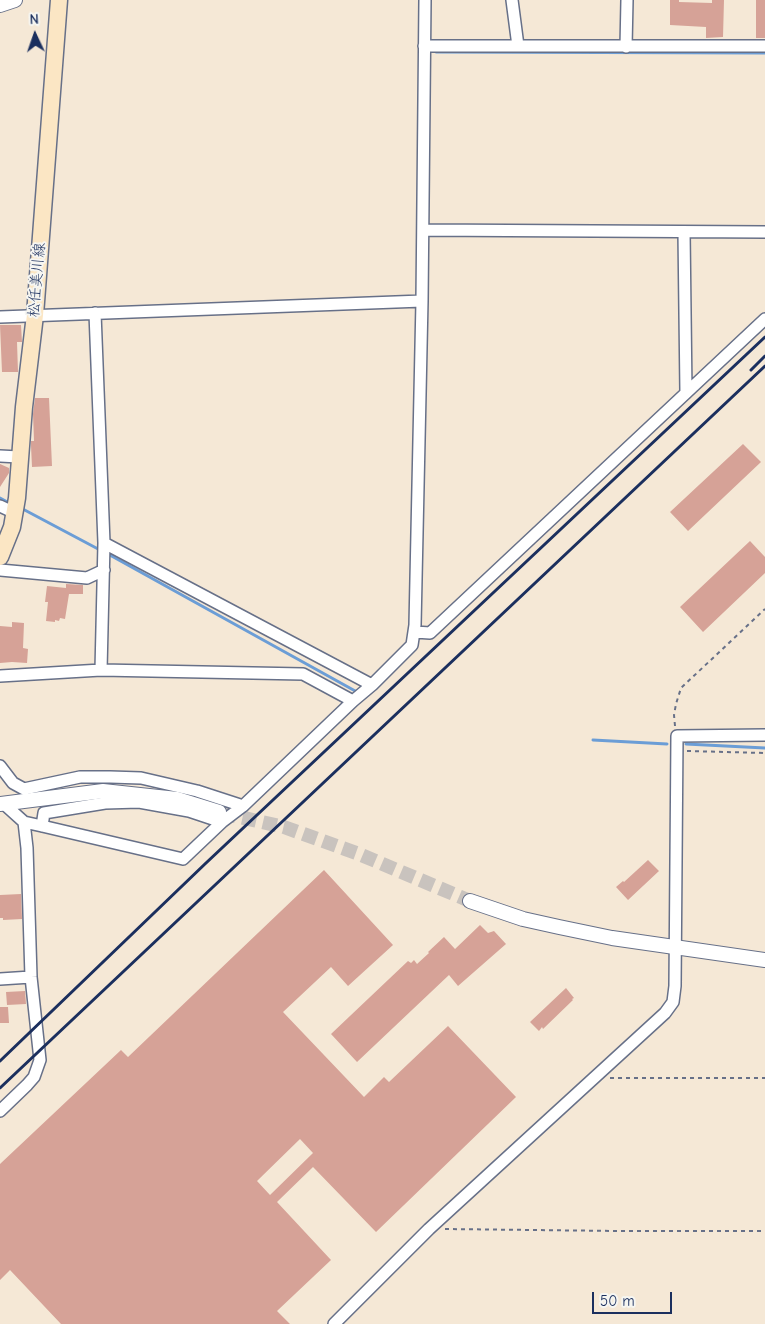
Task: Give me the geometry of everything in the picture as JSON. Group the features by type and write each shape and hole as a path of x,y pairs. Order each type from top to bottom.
{"main road":[{"name":"松任美川線","path":"0,557 12,526 12,507 35,315 59,0"}],"street":[{"path":"0,5 15,0"},
{"path":"1,800 24,822 183,859 221,817 243,806 412,645 415,632 422,301 425,0"},
{"path":"512,0 518,46"},
{"path":"626,47 627,0"},
{"path":"424,46 765,46"},
{"path":"423,230 765,232"},
{"path":"684,232 686,393"},
{"path":"0,317 422,301"},
{"path":"95,313 104,543 101,670"},
{"path":"415,632 430,633 765,319"},
{"path":"0,456 19,457"},
{"path":"104,543 372,685"},
{"path":"0,570 87,578 104,570"},
{"path":"0,676 101,670 303,674 353,701"},
{"path":"334,1324 429,1229 665,1013 673,1002 674,986 677,736 765,735"},
{"path":"0,766 13,783 24,789 80,777 140,778 197,791 243,806"},
{"path":"1,800 103,791 177,799 221,817"},
{"path":"42,826 44,813 106,802 139,802 221,817"},
{"path":"0,1111 34,1077 40,1060 31,977 28,848 24,822"},
{"path":"470,901 559,928 612,938 765,960"},
{"path":"0,979 31,977"}],"path":[{"path":"677,736 674,715 681,688 765,609"},
{"path":"676,751 765,753"},
{"path":"595,1078 765,1078"},
{"path":"429,1229 765,1231"}],"building":[{"path":"670,0 712,3 712,0 724,0 723,37 706,38 706,27 670,25"},
{"path":"756,0 765,0 765,38 756,38"},
{"path":"0,325 21,325 22,342 17,342 18,372 2,372"},
{"path":"35,398 49,398 52,466 32,467 31,441 34,441 33,414"},
{"path":"743,444 761,462 688,531 670,512"},
{"path":"0,464 9,468 9,473 0,487"},
{"path":"750,541 765,557 765,573 703,632 680,607"},
{"path":"66,584 83,585 83,594 69,594 65,619 60,618 59,621 55,620 55,622 46,621 48,602 45,602 47,586 66,588"},
{"path":"12,622 24,623 23,648 28,649 27,663 0,663 0,626 12,627"},
{"path":"648,860 659,871 628,900 616,887"},
{"path":"324,870 393,945 348,986 331,967 283,1012 364,1097 384,1077 389,1082 448,1026 516,1097 376,1232 313,1167 277,1202 331,1260 277,1311 290,1324 61,1324 10,1270 0,1280 0,1164 121,1050 128,1057","holes":["300,1139 313,1153 270,1195 257,1181"]},
{"path":"21,894 22,919 3,920 3,918 0,918 0,895"},
{"path":"480,925 488,933 494,931 506,944 458,986 449,975 357,1062 331,1034 408,961 411,963 414,960 417,964 444,937 455,949"},
{"path":"566,988 574,998 573,1000 539,1031 530,1022"},
{"path":"25,991 26,1004 7,1005 6,992"},
{"path":"0,1007 8,1007 9,1023 0,1023"}],"waterway":[{"path":"436,52 765,53"},
{"path":"0,498 11,504"},
{"path":"19,507 100,550"},
{"path":"108,554 357,692"},
{"path":"593,740 667,744"},
{"path":"686,744 765,748"}],"tunnel":[{"path":"222,813 284,827 359,854 470,901"}],"railway":[{"path":"0,1061 206,863 765,337"},
{"path":"751,370 765,356"},
{"path":"0,1088 765,366"}]}
